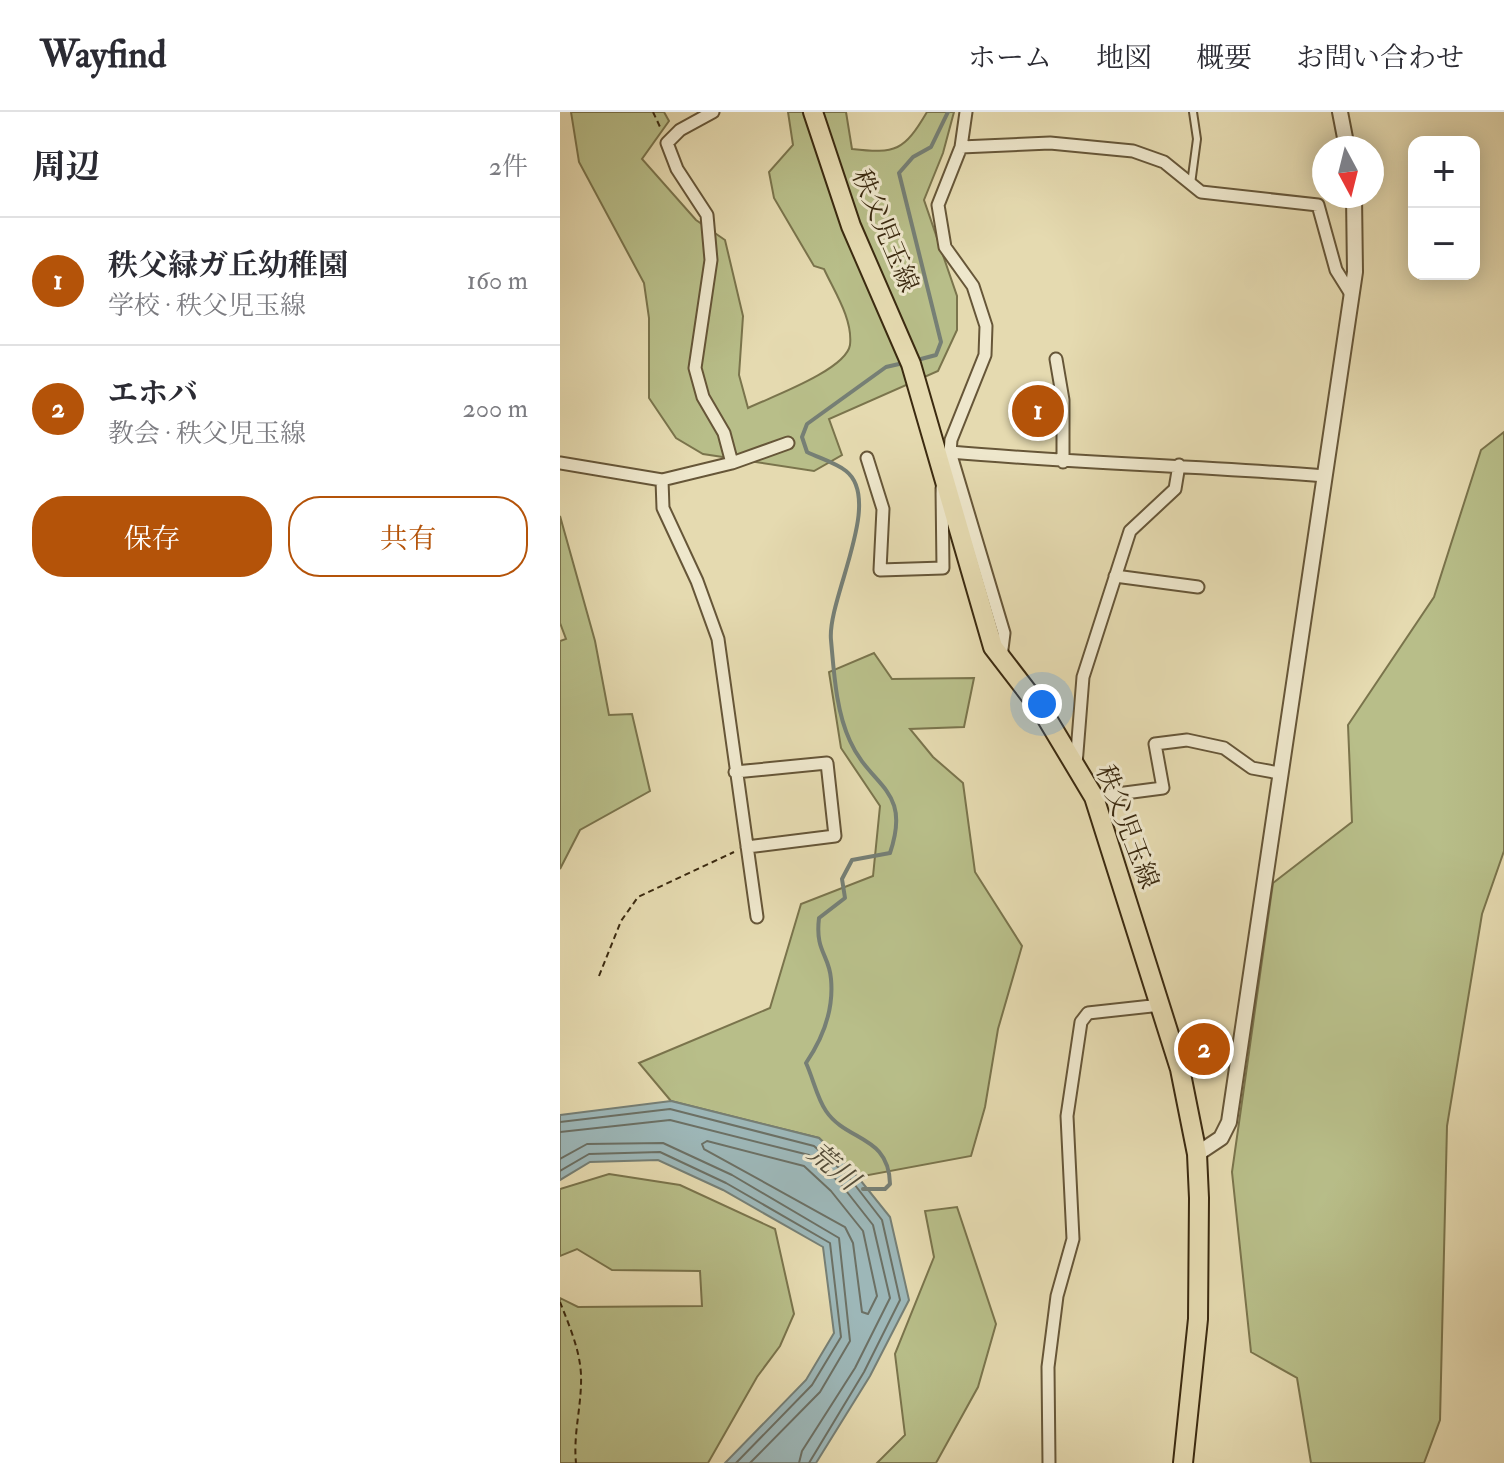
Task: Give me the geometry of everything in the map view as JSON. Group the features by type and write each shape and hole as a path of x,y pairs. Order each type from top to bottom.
{"main road":[{"name":"秩父児玉線","path":"813,112 851,226 911,364 993,647 1043,712 1094,797 1161,1005 1197,1154 1198,1319 1183,1463"}],"street":[{"path":"713,112 680,130 667,143 677,169 707,215 711,260 695,368 703,397 724,433 732,463"},
{"path":"966,112 961,147 938,205 945,247 973,286 986,326 985,355 951,440 950,452 1004,633 1001,657"},
{"path":"1340,112 1345,136"},
{"path":"961,147 1050,143 1133,151 1164,162 1201,192 1318,205 1336,270 1351,294"},
{"path":"1197,1154 1221,1138 1229,1122 1355,272 1354,208"},
{"path":"1056,359 1063,400 1063,462"},
{"path":"560,463 662,480 732,463 788,443"},
{"path":"950,452 1063,462 1179,465 1325,476"},
{"path":"867,458 883,509 880,570 943,568 941,471"},
{"path":"1076,765 1083,677 1130,531 1175,489 1179,465"},
{"path":"662,480 663,508 697,581 718,639 757,917"},
{"path":"1115,576 1198,587"},
{"path":"1094,797 1163,788 1155,744 1187,740 1224,748 1252,768 1279,773"},
{"path":"735,772 827,763 835,836 747,847"},
{"path":"1049,1463 1048,1367 1057,1296 1073,1239 1067,1116 1081,1022 1088,1013 1161,1005"}],"lane":[{"path":"1191,184 1197,139 1193,112"}],"path":[{"path":"653,112 667,143"},
{"path":"599,976 621,921 638,897 736,851 744,831"},
{"path":"560,1302 576,1345 581,1376 574,1441 576,1463"}],"green space":[{"path":"571,112 664,112 669,121 642,159 696,220 725,240 743,316 739,375 748,408 822,373 836,364 850,345 846,315 824,269 814,266 774,198 769,172 793,145 788,112 846,112 852,149 879,151 905,142 927,112 954,112 943,153 924,200 957,296 957,330 938,371 829,419 842,455 814,471 703,454 676,438 649,398 649,318 644,283 579,162"},
{"path":"1504,432 1504,851 1482,914 1447,1126 1440,1420 1424,1463 1311,1463 1297,1378 1251,1352 1232,1172 1273,883 1352,822 1348,725 1434,597 1481,450"},
{"path":"560,516 595,641 609,715 632,714 650,791 580,830 560,869 560,641 566,639 560,623"},
{"path":"874,653 892,679 974,678 964,727 910,729 933,757 963,783 975,872 1022,946 998,1029 985,1107 971,1156 858,1177 819,1138 671,1101 639,1063 770,1008 801,904 873,876 880,806 841,748 829,672"},
{"path":"609,1174 680,1185 775,1229 794,1314 780,1346 757,1377 708,1463 560,1463 560,1298 578,1307 702,1306 700,1271 612,1270 577,1249 560,1256 560,1189"},
{"path":"957,1207 996,1324 978,1387 936,1463 877,1463 905,1435 895,1354 934,1257 925,1211"}],"water":[{"name":"荒川","path":"671,1101 819,1138 853,1171 890,1217 909,1300 870,1376 816,1463 725,1463 806,1380 834,1333 823,1247 723,1190 658,1160 590,1162 560,1180 560,1115"}],"waterway":[{"path":"921,359 936,355 941,342 899,173 913,157 931,147 948,112"},
{"name":"荒川","path":"863,1189 885,1189 890,1184 883,1156 826,1111 806,1063 818,1044 831,1002 831,979 819,938 819,918 845,898 842,879 852,860 890,853 896,815 893,801 850,741 835,679 832,622 857,527 859,504 856,485 842,468 807,452 802,437 807,424 886,367 899,364"}],"place":[{"name":"秩父緑ガ丘幼稚園","path":"1038,411"},
{"name":"エホバ","path":"1204,1049"}]}
